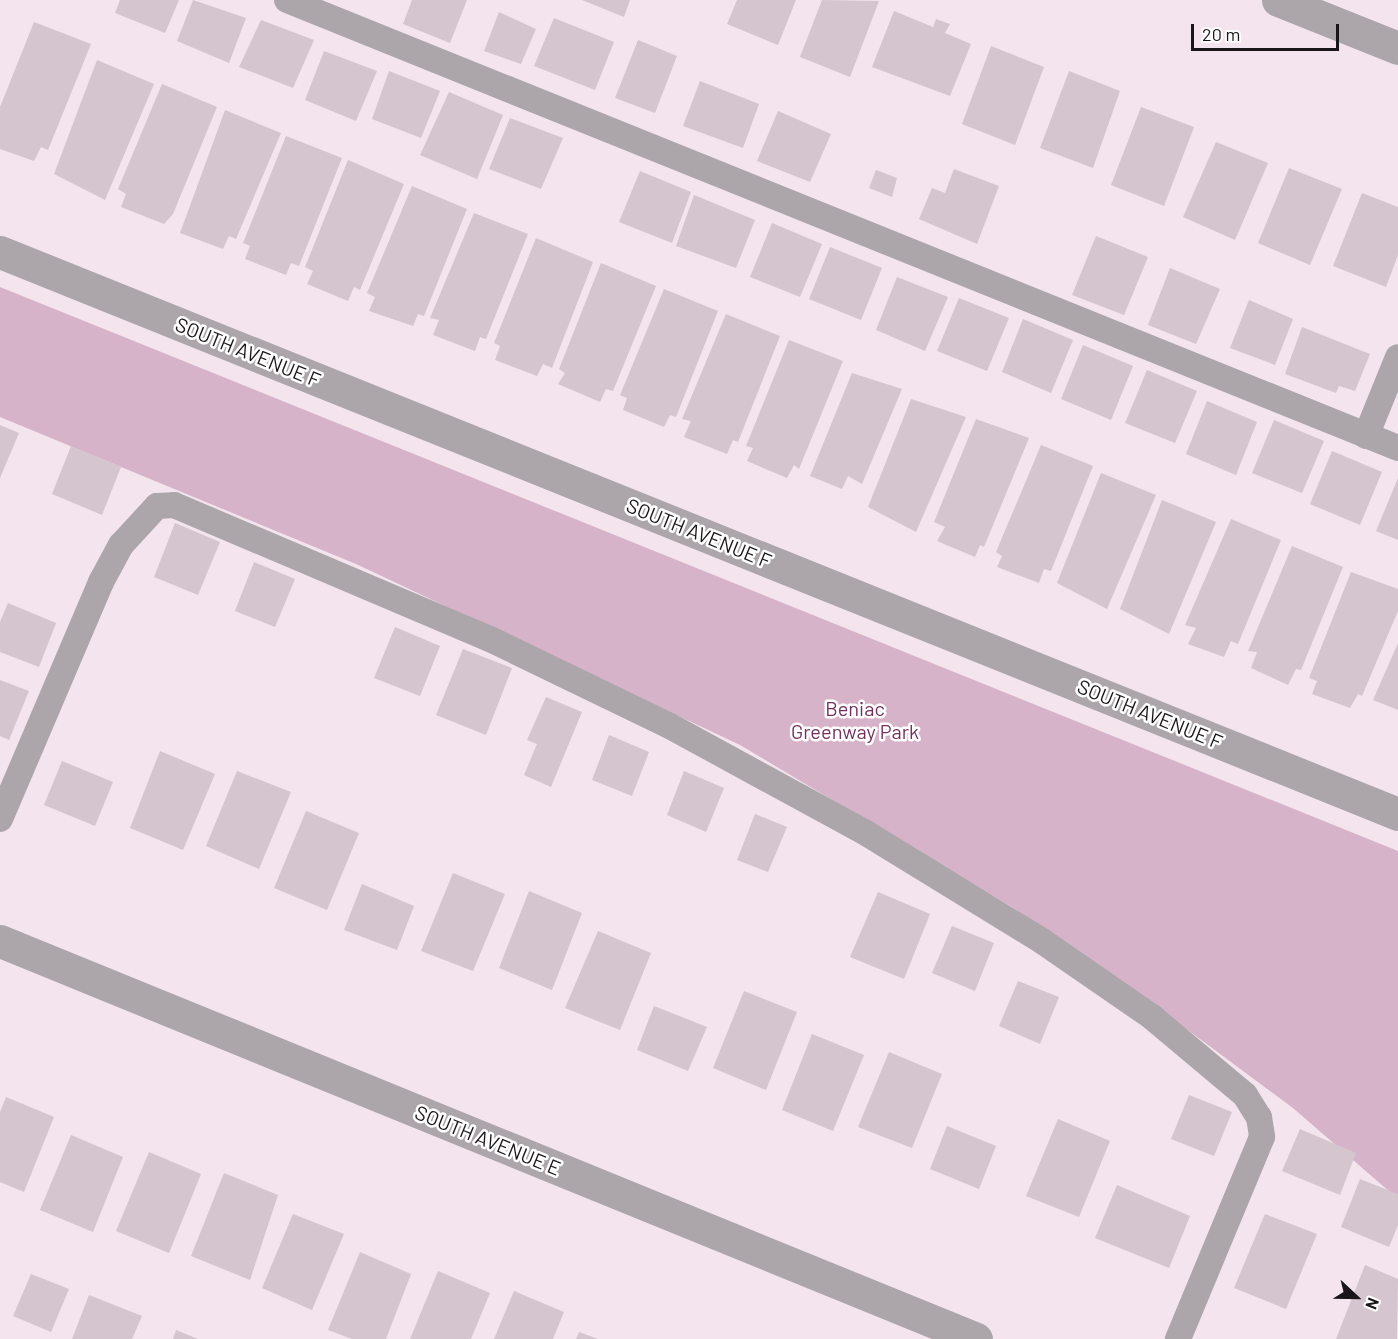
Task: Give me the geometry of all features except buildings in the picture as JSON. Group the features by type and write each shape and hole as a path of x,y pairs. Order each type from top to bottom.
{"street":[{"path":"1278,0 1398,48"},
{"name":"SOUTH AVENUE F","path":"0,252 1398,814"},
{"name":"SOUTH AVENUE E","path":"0,941 976,1339"}],"lane":[{"path":"287,0 1398,448"},
{"path":"1366,436 1398,357"},
{"path":"0,819 101,582 121,545 157,506 174,505 489,639 688,736 866,833 1042,941 1152,1017 1245,1095 1259,1117 1262,1137 1178,1339"}],"green space":[{"name":"Beniac Greenway Park","path":"0,287 1398,851 1398,1199 1293,1108 1142,996 1012,907 740,745 356,564 0,417"}]}
